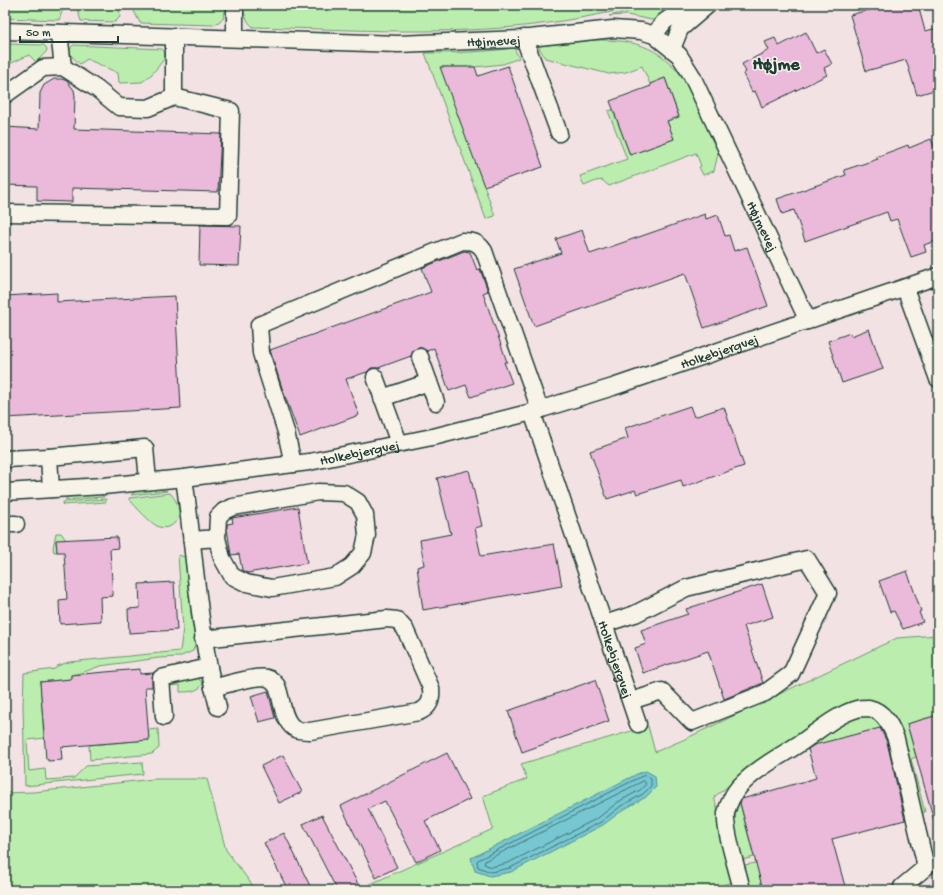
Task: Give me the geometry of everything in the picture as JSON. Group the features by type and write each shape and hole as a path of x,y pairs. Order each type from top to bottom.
{"street":[{"path":"235,5 235,38"},
{"path":"654,35 664,22 688,5"},
{"path":"672,49 680,29 708,5"},
{"name":"Højmevej","path":"5,31 398,44 524,38 613,29 641,31 654,35 679,55 691,74 808,321"},
{"path":"59,33 64,67"},
{"path":"174,36 174,97"},
{"path":"524,38 559,133"},
{"path":"5,95 43,68 64,67 97,89 119,107 148,108 174,97 230,111 228,216 5,214"},
{"path":"293,464 286,432 261,353 259,325 462,241 473,240 480,245 484,251 536,411"},
{"name":"Holkebjergvej","path":"5,492 104,486 184,478 309,462 437,436 536,411 614,387 938,276"},
{"path":"906,288 938,378"},
{"path":"420,357 436,402"},
{"path":"375,377 399,443"},
{"path":"382,398 429,382"},
{"name":"Holkebjergvej","path":"536,411 604,624 638,724"},
{"path":"5,459 48,457 145,448 148,481"},
{"path":"48,457 51,489"},
{"path":"184,478 204,638 218,707"},
{"path":"318,492 344,493 358,502 365,515 367,535 363,553 352,566 335,576 272,588 246,583 232,576 222,558 217,538 218,517 224,511 233,507 318,492"},
{"path":"192,540 217,538"},
{"path":"604,624 635,614 686,588 806,559 828,593 791,674 765,693 692,722 662,691 631,700"},
{"path":"204,638 387,619 397,620 405,629 432,696 430,703 425,709 419,712 310,731 301,731 294,728 289,722 277,686 274,681 267,677 259,677 213,688"},
{"path":"164,717 161,678 209,667"},
{"path":"742,890 727,830 726,812 732,797 739,787 755,772 830,723 858,708 869,708 885,718 892,728 896,739 926,867 902,887 903,890"}],"shaded area":[{"path":"5,5 938,5 938,890 5,890"}],"green space":[{"path":"5,5 64,6 59,20 5,18"},
{"path":"76,5 119,5 120,17 115,22 81,21"},
{"path":"131,5 226,5 226,11 223,14 224,18 214,25 140,23"},
{"path":"242,5 646,5 580,18 514,27 449,31 416,31 253,27 247,20"},
{"path":"655,5 677,5 662,17 652,20 627,15 609,16"},
{"path":"594,40 624,41 637,44 649,48 670,63 689,87 716,144 718,153 714,171 703,175 699,167 701,166 696,153 609,186 602,180 584,186 580,176 627,159 608,111 613,110 630,155 674,139 667,121 679,116 665,78 650,84 642,66 626,72 609,74 545,58 538,46"},
{"path":"5,44 44,45 47,49 36,62 29,55 5,66"},
{"path":"73,45 162,49 164,51 165,58 152,74 142,82 120,83 118,73 87,59 80,64 73,58 70,51"},
{"path":"514,48 519,58 503,64 475,67 441,67 495,216 486,219 425,53 470,52"},
{"path":"157,489 167,491 131,495 137,490"},
{"path":"170,493 176,502 179,517 175,523 169,527 162,528 152,523 129,499 129,498"},
{"path":"97,494 104,497 65,500 67,497"},
{"path":"106,499 106,502 62,505 63,502"},
{"path":"56,533 61,533 66,540 56,541 57,552 54,552 53,548"},
{"path":"178,555 185,557 192,622 196,642 193,651 179,657 159,658 100,666 71,675 71,679 40,682 44,738 28,740 27,742 29,771 45,769 46,780 74,778 86,766 142,762 143,774 25,786 23,706 24,673 55,669 57,666 69,662 180,651 183,628"},
{"path":"938,635 938,715 907,724 916,757 911,759 925,812 921,814 900,734 867,702 744,774 714,797 736,881 706,890 357,890 493,829 483,796 527,779 521,764 648,726 655,752 897,638"},
{"path":"197,678 204,683 202,686 193,691 180,692 180,685 170,686 180,679"},
{"path":"871,714 886,727 808,747 845,718"},
{"path":"158,729 159,748 152,754 90,760 89,745 149,740 148,730"},
{"path":"154,779 207,779 226,850 256,890 5,890 5,793 34,792"},
{"path":"739,800 754,857 738,861 731,833"},
{"path":"756,863 763,890 745,890 739,866"}],"water":[{"path":"646,771 655,776 656,787 646,797 623,810 603,825 511,872 490,876 475,871 471,858 637,774"}],"building":[{"path":"887,5 918,5 925,31 938,28 938,89 917,95 906,60 866,71 850,15"},
{"path":"806,32 816,53 824,49 832,64 824,68 827,75 762,107 755,91 752,92 743,74 746,72 742,64 769,50 765,42 775,38 779,46"},
{"path":"508,66 543,167 484,186 440,67 475,67 478,76"},
{"path":"665,78 679,117 667,121 674,139 630,155 610,101 651,86 650,84"},
{"path":"54,79 62,79 67,81 74,90 74,129 221,134 218,192 72,188 72,202 37,201 37,186 5,185 5,127 39,129 40,93 44,85"},
{"path":"931,139 938,156 938,240 924,245 926,252 911,257 897,219 890,221 887,212 805,241 794,210 782,214 777,199 846,175 844,170 878,159 876,157 908,145 909,148"},
{"path":"705,214 706,219 718,215 725,236 729,235 734,251 747,247 768,306 704,328 685,273 534,326 514,269 561,253 556,239 582,230 590,254"},
{"path":"200,225 241,226 239,266 199,265"},
{"path":"464,251 470,252 477,270 480,269 488,291 483,293 507,362 504,362 512,383 471,397 466,385 449,391 434,348 427,351 422,348 417,348 413,351 411,356 378,368 371,368 367,372 346,379 359,415 300,437 270,350 431,292 422,268"},
{"path":"57,293 57,302 175,296 181,408 5,418 5,296"},
{"path":"869,329 883,369 842,383 828,341 850,333 851,336"},
{"path":"690,406 694,417 724,407 744,466 683,487 681,480 637,494 635,490 607,499 590,451 628,438 625,428"},
{"path":"469,470 482,526 475,528 481,556 554,544 562,586 423,610 417,567 424,565 420,540 451,534 437,478"},
{"path":"298,507 307,563 247,573 242,570 239,554 231,555 227,524 233,523 232,518"},
{"path":"117,537 118,548 110,549 113,596 100,597 101,621 60,624 59,600 67,599 64,552 57,552 56,540"},
{"path":"907,571 921,611 919,612 923,622 903,629 894,611 890,612 879,581"},
{"path":"174,582 177,630 129,633 128,609 140,608 139,584"},
{"path":"762,584 773,617 744,626 763,683 724,699 708,651 643,673 635,648 646,644 641,630 688,614 686,609"},
{"path":"140,669 140,674 153,673 152,687 145,687 149,740 61,747 62,760 48,761 48,759 46,759 40,682 71,679 71,675"},
{"path":"595,680 609,721 522,752 508,711"},
{"path":"268,691 275,718 259,722 251,696"},
{"path":"938,715 938,824 935,824 907,724"},
{"path":"880,728 887,742 905,820 832,839 846,890 763,890 740,803 742,799 816,778 808,749 814,745"},
{"path":"447,753 470,799 425,821 440,850 416,862 385,801 368,809 397,867 376,878 341,806"},
{"path":"283,755 302,792 279,803 261,766"},
{"path":"322,815 359,886 350,890 337,890 303,824"},
{"path":"284,833 312,890 288,890 264,843"}],"district":[{"name":"Højme","path":"776,63"}]}
